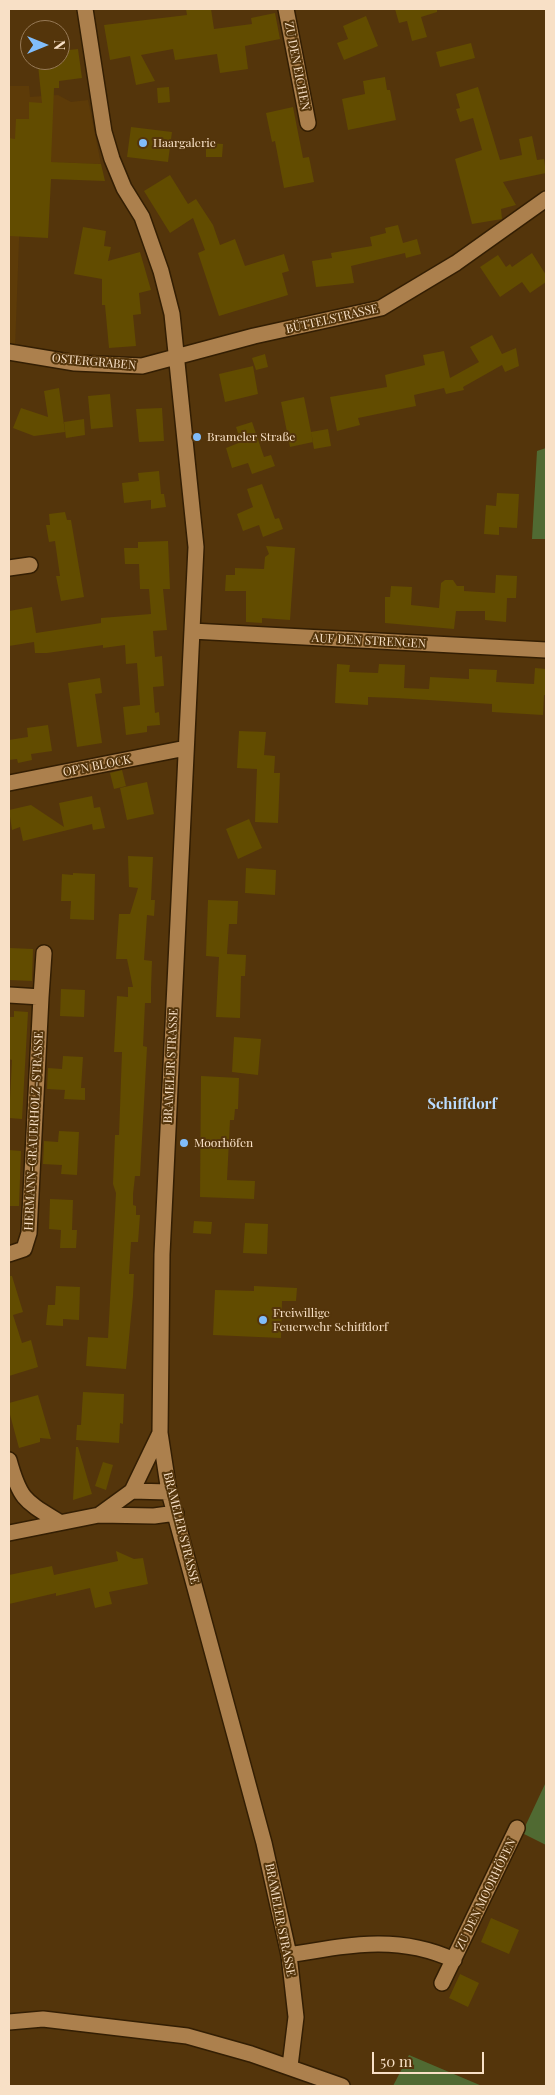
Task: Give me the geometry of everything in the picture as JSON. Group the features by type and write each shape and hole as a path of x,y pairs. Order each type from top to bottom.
{"street":[{"name":"BRAMELER STRASSE","path":"85,9 104,132 112,159 124,188 142,217 162,271 172,314 196,547 162,1254 160,1434 169,1492 264,1842 289,1955 296,2017 290,2066"},
{"name":"ZU DEN EICHEN","path":"286,9 308,123"},
{"name":"BÜTTELSTRASSE","path":"178,358 254,336 381,308 456,263 546,199"},
{"name":"OSTERGRABEN","path":"9,352 75,363 142,366 178,358"},
{"path":"9,568 30,565"},
{"name":"AUF DEN STRENGEN","path":"192,631 546,650"},
{"name":"OP'N BLOCK","path":"9,783 186,748"},
{"name":"HERMANN-GRAUERHOLZ-STRASSE","path":"9,1254 24,1249 30,1233 44,953"},
{"path":"9,995 41,997"},
{"path":"99,1515 132,1490 160,1434"},
{"path":"9,1460 15,1484 28,1503 59,1522"},
{"path":"132,1490 169,1492"},
{"path":"9,1533 99,1515 154,1516 176,1513"},
{"name":"ZU DEN MOORHÖFEN","path":"442,1983 517,1828"},
{"name":"ZU DEN MOORHÖFEN","path":"289,1955 381,1943 405,1944 427,1948 454,1960"},
{"path":"9,2022 43,2019 187,2036 290,2066 342,2086"}],"shaded area":[{"path":"9,86 29,86 30,97 58,95 71,102 88,100 101,164 22,161 15,347 9,344"}],"green space":[{"path":"546,448 546,539 532,539 537,451"},
{"path":"546,1782 546,1845 522,1833"},
{"path":"409,2055 482,2086 393,2086"}],"building":[{"path":"186,9 211,9 214,29 252,24 251,18 275,13 280,39 245,46 248,69 220,73 217,54 175,60 173,49 141,55 155,81 136,85 130,56 110,60 104,25 187,15"},
{"path":"395,9 437,9 437,12 421,17 427,37 412,41 407,21 399,23"},
{"path":"366,16 378,46 344,60 337,43 348,39 343,26"},
{"path":"471,43 475,58 440,67 436,52"},
{"path":"78,49 82,78 59,81 59,88 54,88 51,162 101,164 105,181 51,179 48,238 9,236 9,138 15,139 16,119 29,119 29,102 42,103 39,70 70,70 70,50"},
{"path":"385,77 387,90 390,90 396,120 348,130 342,99 365,94 363,81"},
{"path":"169,87 170,102 158,103 157,88"},
{"path":"478,87 500,160 522,155 519,139 532,136 537,160 544,159 546,173 503,182 516,205 501,209 502,219 472,224 455,159 482,150 473,118 460,122 456,109 460,108 456,94"},
{"path":"293,107 303,158 309,157 314,182 284,188 275,141 272,142 266,113"},
{"path":"131,127 172,132 168,162 127,157"},
{"path":"206,143 223,144 222,157 206,157"},
{"path":"170,175 188,204 196,199 213,225 220,245 235,239 245,266 284,254 289,271 282,273 288,295 219,316 198,253 205,250 193,218 170,233 144,191"},
{"path":"398,225 403,243 417,239 421,254 406,258 405,253 351,266 354,283 316,287 312,261 332,258 331,253 372,246 370,237 386,233 385,228"},
{"path":"83,227 106,231 104,246 111,247 108,261 140,252 151,290 139,293 141,314 133,315 136,346 109,348 105,305 102,305 102,279 74,274"},
{"path":"532,253 546,275 546,282 530,293 522,282 500,297 480,267 498,255 506,267 510,264 512,267"},
{"path":"492,335 502,354 516,348 519,366 505,372 502,365 463,387 464,390 446,394 444,388 414,395 416,406 358,418 360,425 337,431 330,397 387,387 385,375 425,365 423,355 444,351 450,378 479,362 470,347"},
{"path":"265,354 268,367 256,370 252,358"},
{"path":"253,366 258,394 225,402 219,374"},
{"path":"59,388 65,432 34,436 13,428 21,408 48,417 44,391"},
{"path":"110,394 113,427 91,429 88,396"},
{"path":"304,397 313,442 290,447 281,402"},
{"path":"162,408 164,441 139,442 136,409"},
{"path":"84,419 85,435 66,438 64,422"},
{"path":"252,422 264,457 271,455 275,466 252,474 248,463 232,468 226,448 241,442 236,427"},
{"path":"328,429 331,446 314,449 311,432"},
{"path":"159,471 161,494 164,494 166,507 151,509 151,500 124,503 122,483 139,481 138,473"},
{"path":"262,484 275,519 279,518 283,529 263,537 259,525 243,531 237,514 253,507 247,489"},
{"path":"497,493 519,494 517,528 499,527 499,535 484,534 486,505 496,506"},
{"path":"65,512 67,520 71,520 84,597 61,601 56,576 60,576 55,541 49,542 46,525 50,525 49,514"},
{"path":"168,541 170,589 163,589 167,630 153,631 155,657 162,656 164,686 153,687 155,713 159,712 160,725 147,726 147,732 126,735 123,707 140,705 137,663 126,664 125,645 103,648 103,645 47,653 35,653 34,642 9,646 9,611 32,607 36,633 101,623 101,618 151,614 149,589 140,589 139,564 125,564 124,548 138,548 138,542"},
{"path":"266,546 295,548 290,620 262,618 262,623 246,622 246,591 225,591 226,575 235,575 235,568 264,569 265,557 269,554"},
{"path":"496,575 517,576 516,598 507,598 506,622 485,620 485,611 456,611 454,629 385,623 385,597 390,597 391,586 412,587 411,605 439,608 441,583 445,580 453,580 457,586 464,586 464,591 495,593"},
{"path":"337,664 350,665 349,672 378,673 379,664 405,665 404,688 429,689 430,677 469,679 469,669 497,670 496,682 534,684 535,668 546,669 546,695 544,695 543,715 492,712 492,704 396,698 368,697 368,705 335,703"},
{"path":"100,678 102,693 95,694 102,743 77,747 68,683"},
{"path":"48,725 52,751 31,754 32,760 18,763 17,759 9,760 9,740 28,737 27,728"},
{"path":"239,731 266,732 264,755 275,756 274,773 280,773 278,823 255,822 257,769 237,768"},
{"path":"122,770 126,786 114,789 110,773"},
{"path":"147,782 154,814 127,820 120,788"},
{"path":"92,796 94,808 100,807 105,828 93,830 92,824 23,841 20,827 12,830 9,810 31,805 64,827 59,803"},
{"path":"249,819 262,848 238,859 226,829"},
{"path":"128,856 153,857 151,900 155,900 154,916 147,915 144,960 152,961 151,1003 145,1003 143,1046 147,1047 140,1176 135,1176 133,1194 133,1205 136,1206 136,1215 140,1215 138,1242 131,1242 129,1274 134,1274 126,1369 86,1366 88,1337 108,1338 116,1193 113,1184 115,1135 119,1135 122,1052 114,1052 117,996 128,997 128,987 133,987 127,959 116,959 119,914 130,914 138,888 129,887"},
{"path":"246,868 276,870 275,895 245,893"},
{"path":"73,873 95,874 94,920 70,919 71,901 61,901 62,874 73,875"},
{"path":"208,900 238,901 237,924 229,924 227,954 246,955 245,976 241,976 240,1018 216,1017 219,957 206,956"},
{"path":"9,948 33,949 32,981 9,980"},
{"path":"61,989 85,990 84,1017 60,1016"},
{"path":"14,1011 28,1012 22,1119 9,1118 12,1060 9,1059 9,1017 14,1017"},
{"path":"234,1037 261,1039 258,1075 232,1072"},
{"path":"63,1056 83,1057 81,1088 85,1088 85,1100 64,1099 65,1090 47,1089 48,1068 62,1069"},
{"path":"201,1076 239,1078 238,1109 235,1109 234,1120 230,1120 227,1180 255,1181 254,1199 200,1197"},
{"path":"59,1131 79,1132 77,1175 61,1174 62,1165 43,1164 44,1141 58,1142"},
{"path":"9,1150 21,1151 19,1206 9,1206"},
{"path":"50,1199 73,1200 72,1230 77,1230 76,1248 60,1248 61,1230 49,1229"},
{"path":"194,1221 212,1222 211,1234 193,1233"},
{"path":"245,1223 268,1224 267,1254 243,1253"},
{"path":"9,1276 12,1276 23,1312 13,1315 22,1343 31,1340 38,1367 9,1376"},
{"path":"56,1286 80,1287 79,1320 63,1319 63,1326 46,1325 48,1305 55,1305"},
{"path":"254,1286 297,1288 296,1301 282,1301 281,1338 213,1335 215,1290 254,1291"},
{"path":"83,1392 124,1394 123,1424 120,1423 119,1443 76,1440 77,1425 81,1425"},
{"path":"38,1395 51,1439 40,1438 40,1442 19,1448 9,1411 9,1403"},
{"path":"76,1447 78,1447 92,1494 73,1500"},
{"path":"103,1462 113,1465 106,1490 95,1486"},
{"path":"116,1551 134,1559 143,1558 148,1584 109,1592 112,1604 95,1608 90,1588 56,1596 56,1593 9,1604 9,1575 52,1566 54,1575 118,1561"},
{"path":"491,1918 519,1930 509,1954 481,1942"},
{"path":"460,1974 479,1983 468,2007 449,1998"}],"place":[{"name":"Haargalerie","path":"143,143"},
{"name":"Brameler Straße","path":"197,437"},
{"name":"Moorhöfen","path":"184,1143"},
{"name":"Freiwillige Feuerwehr Schiffdorf","path":"263,1320"}],"district":[{"name":"Schiffdorf","path":"462,1104"}]}
